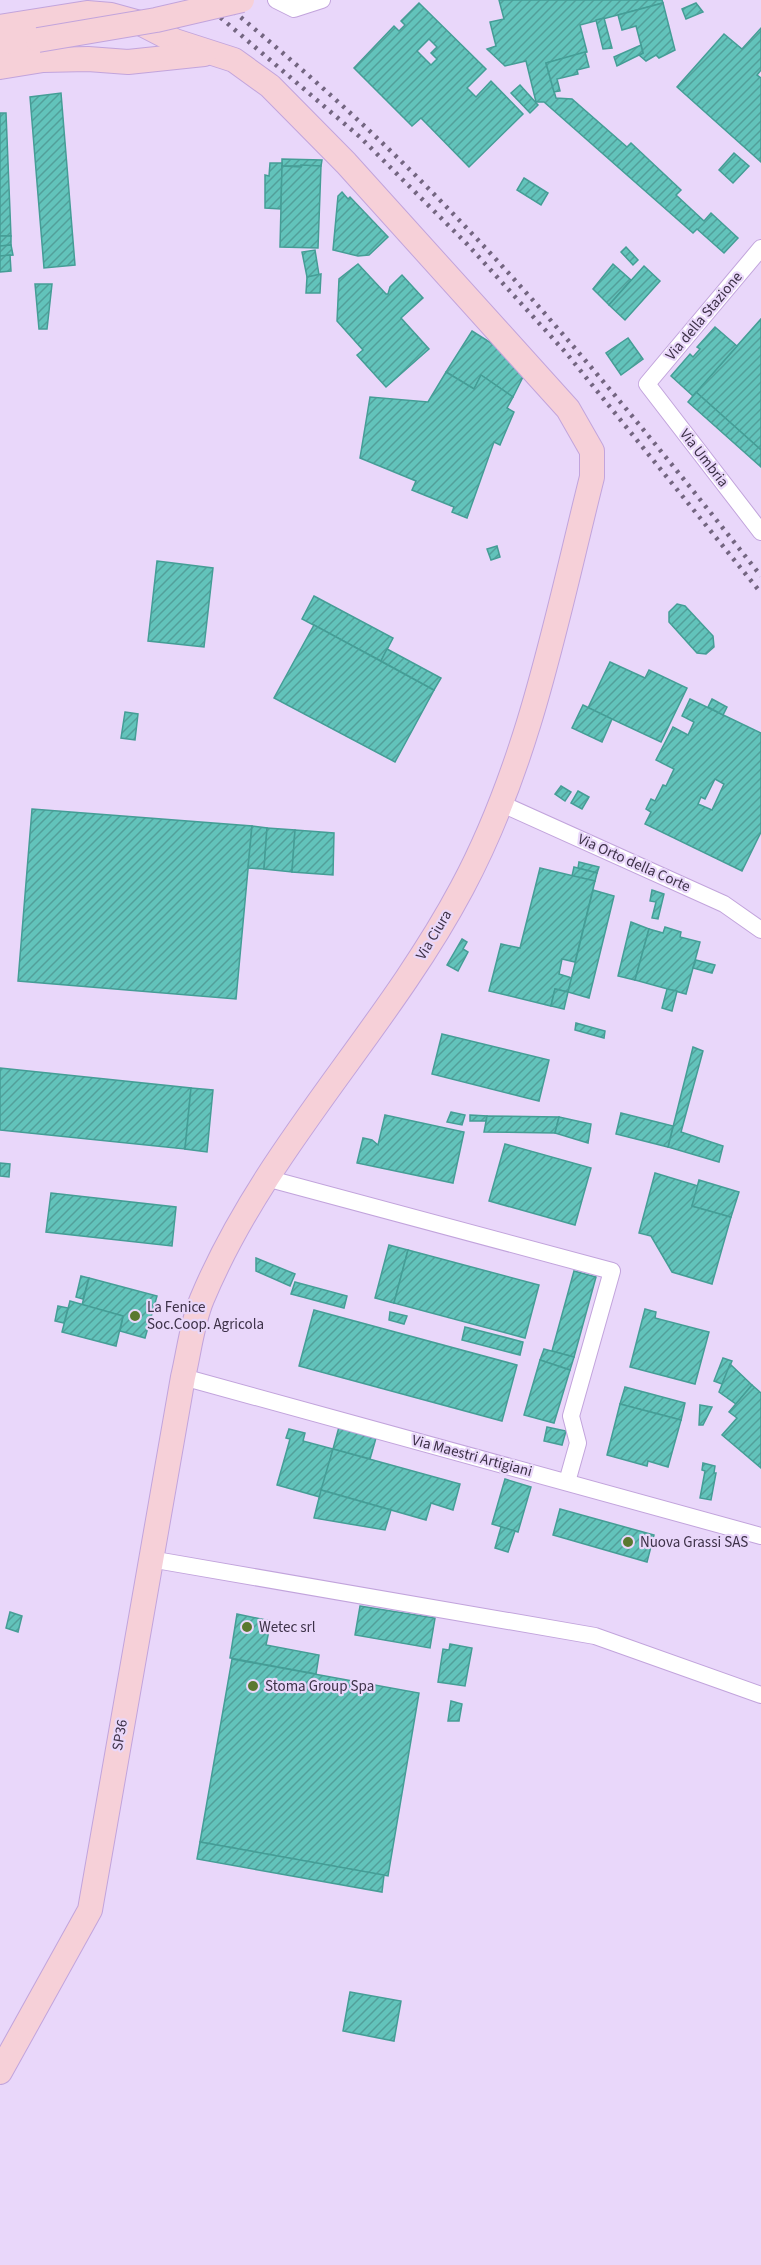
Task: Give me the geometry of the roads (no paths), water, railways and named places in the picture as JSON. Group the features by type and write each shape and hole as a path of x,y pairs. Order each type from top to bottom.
{"main road":[{"path":"0,46 156,20 242,0"},
{"path":"0,27 87,13 111,15 140,23 175,41 211,54"},
{"path":"128,62 136,52 140,39 140,23"},
{"path":"0,67 43,60 88,59 128,62 211,54"},
{"name":"Via Ciura","path":"183,1377 201,1302 232,1235 266,1178 414,969 462,888 502,804 537,695 592,477 592,451 568,410 346,163 270,86 234,60 211,54"},
{"name":"SP36","path":"0,2072 90,1910 183,1377"}],"street":[{"path":"276,0 294,9 322,0"},
{"name":"Via della Stazione","path":"647,384 761,248"},
{"name":"Via Umbria","path":"647,384 761,532"},
{"name":"Via Orto della Corte","path":"502,804 724,903 761,930"},
{"path":"266,1178 612,1271 571,1416 578,1443 567,1482"},
{"name":"Via Maestri Artigiani","path":"183,1377 761,1536"},
{"path":"150,1559 596,1636 761,1695"}],"railway":[{"path":"200,0 360,137 468,245 567,354 761,593"},
{"path":"220,0 350,113 470,231 598,376 761,576"}],"place":[{"name":"La Fenice Soc.Coop. Agricola","path":"135,1316"},
{"name":"Nuova Grassi SAS","path":"628,1542"},
{"name":"Wetec srl","path":"247,1627"},
{"name":"Stoma Group Spa","path":"253,1686"}]}
